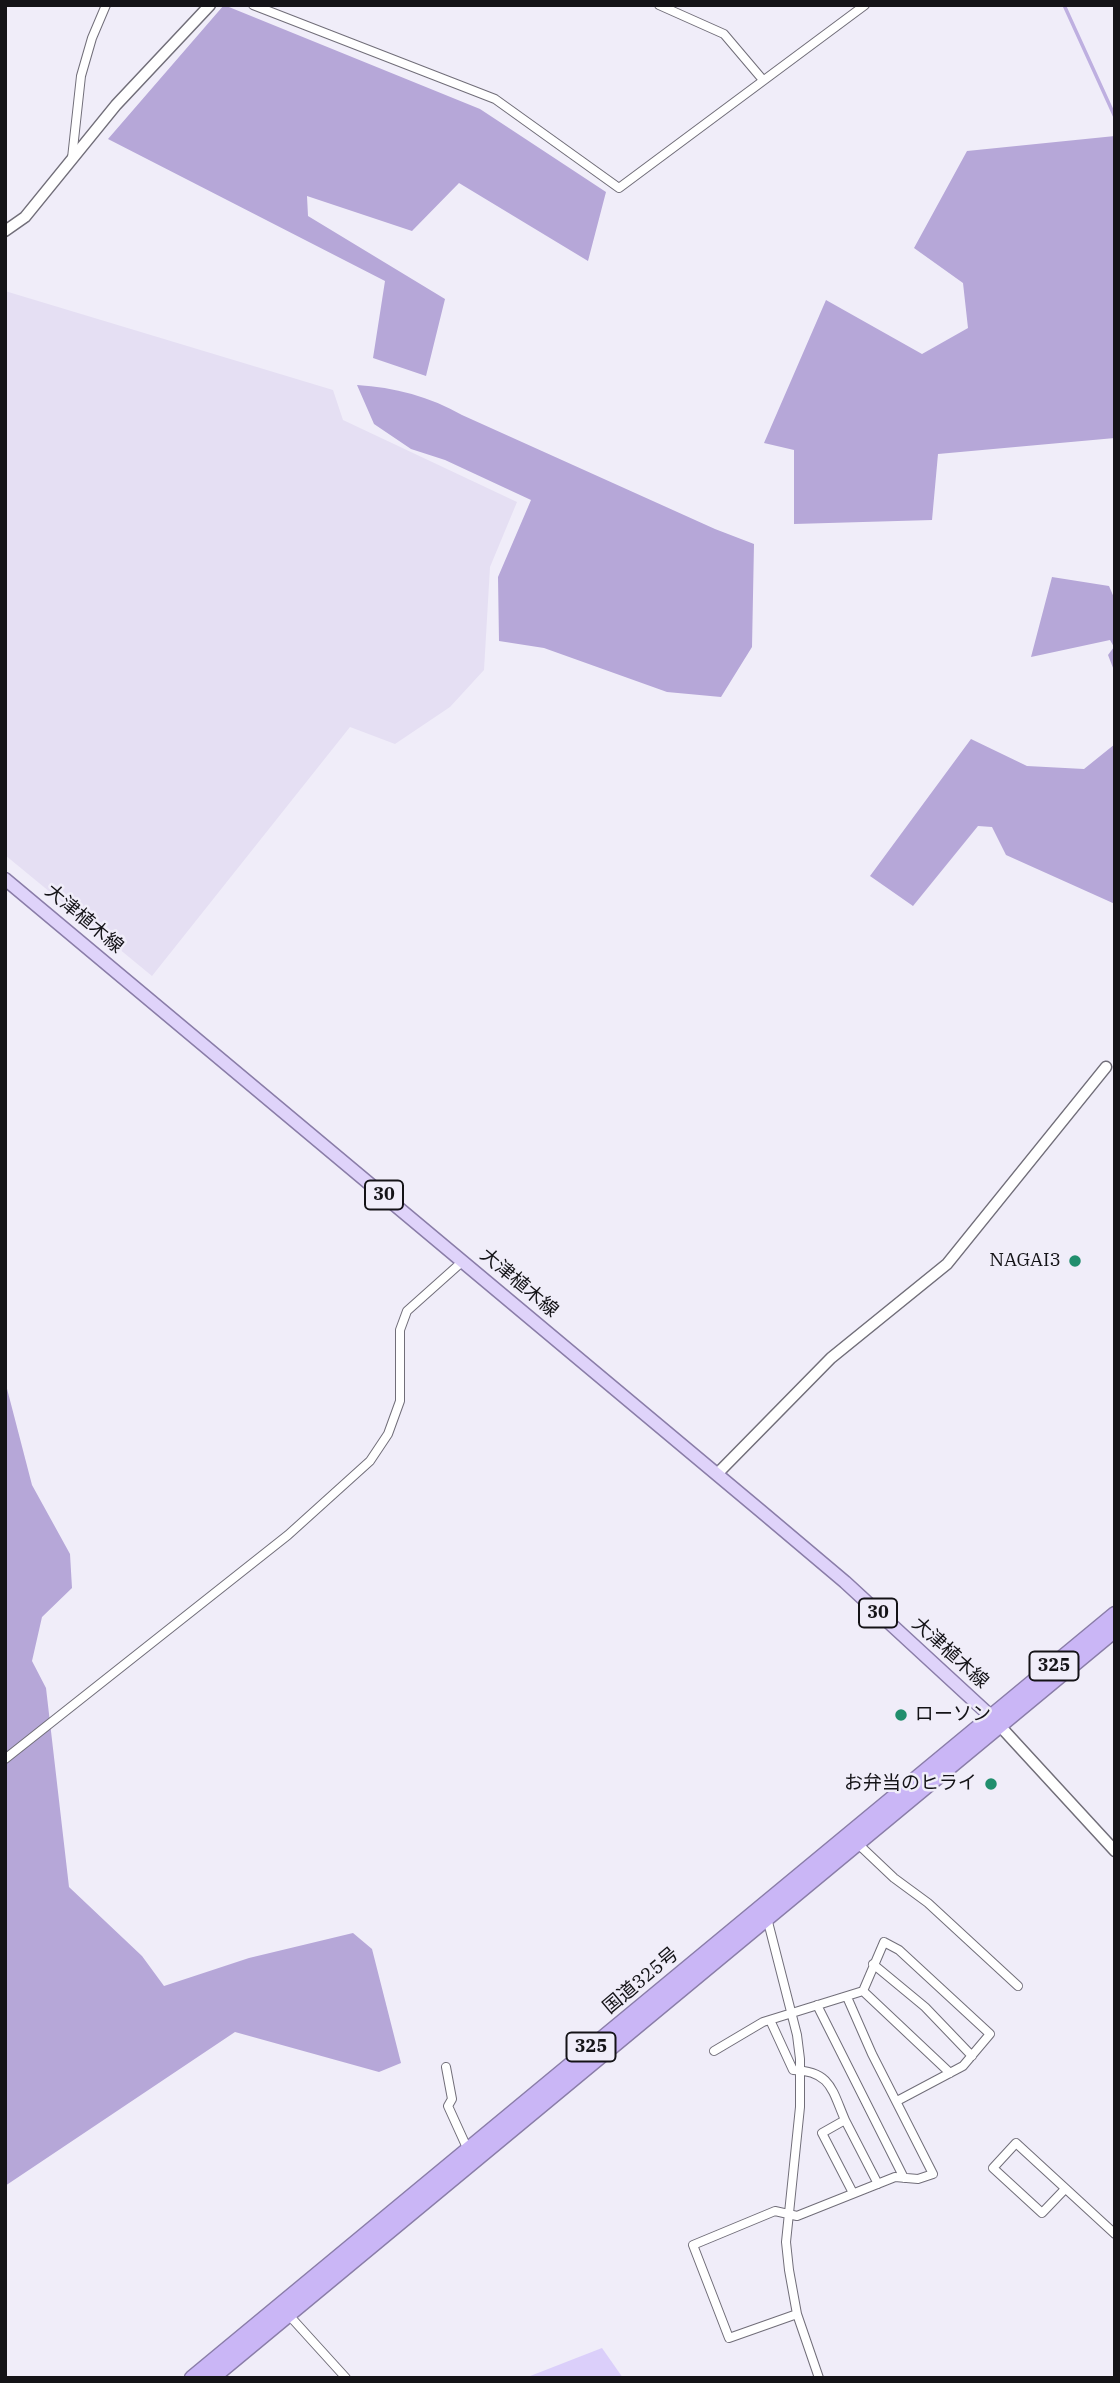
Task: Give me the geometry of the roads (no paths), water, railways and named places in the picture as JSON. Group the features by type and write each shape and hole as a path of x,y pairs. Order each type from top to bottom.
{"highway":[{"name":"国道325号","path":"996,1722 1115,1614"},
{"name":"国道325号","path":"212,2378 284,2309 468,2150 996,1722 1115,1630"},
{"name":"国道325号","path":"192,2378 284,2309 763,1912"}],"main road":[{"name":"大津植木線","path":"5,879 717,1474 845,1583 996,1722"}],"street":[{"path":"71,161 81,76 106,5"},
{"path":"5,231 25,217 116,105 210,5"},
{"path":"253,5 495,99 619,188 865,5"},
{"path":"659,5 724,34 763,80"},
{"path":"717,1474 831,1358 947,1264 1106,1067"},
{"path":"5,1759 288,1535 370,1461 388,1434 400,1401 400,1330 407,1311 463,1261"},
{"path":"996,1722 1115,1851"},
{"path":"853,1840 894,1878 928,1902 1018,1986"},
{"path":"763,1912 792,2013 800,2070 800,2107 786,2242 797,2314 819,2378"},
{"path":"713,2052 770,2020 863,1991 884,1942 899,1950 990,2034 963,2066 897,2101"},
{"path":"873,1964 925,2007 972,2056"},
{"path":"863,1991 950,2073"},
{"path":"797,2314 729,2338 693,2245 775,2211 797,2216 895,2177 918,2179 933,2174 847,1997"},
{"path":"817,2005 904,2178"},
{"path":"770,2020 793,2070 819,2073 827,2080 878,2184"},
{"path":"446,2067 452,2099 448,2106 468,2150"},
{"path":"845,2120 822,2133 853,2193"},
{"path":"1065,2189 1042,2213 993,2168 1016,2143 1115,2234"},
{"path":"284,2309 346,2378"}],"waterway":[{"path":"1064,5 1115,117"}],"place":[{"name":"NAGAI3","path":"1075,1261"},
{"name":"ローソン","path":"901,1715"},
{"name":"お弁当のヒライ","path":"991,1784"}]}
